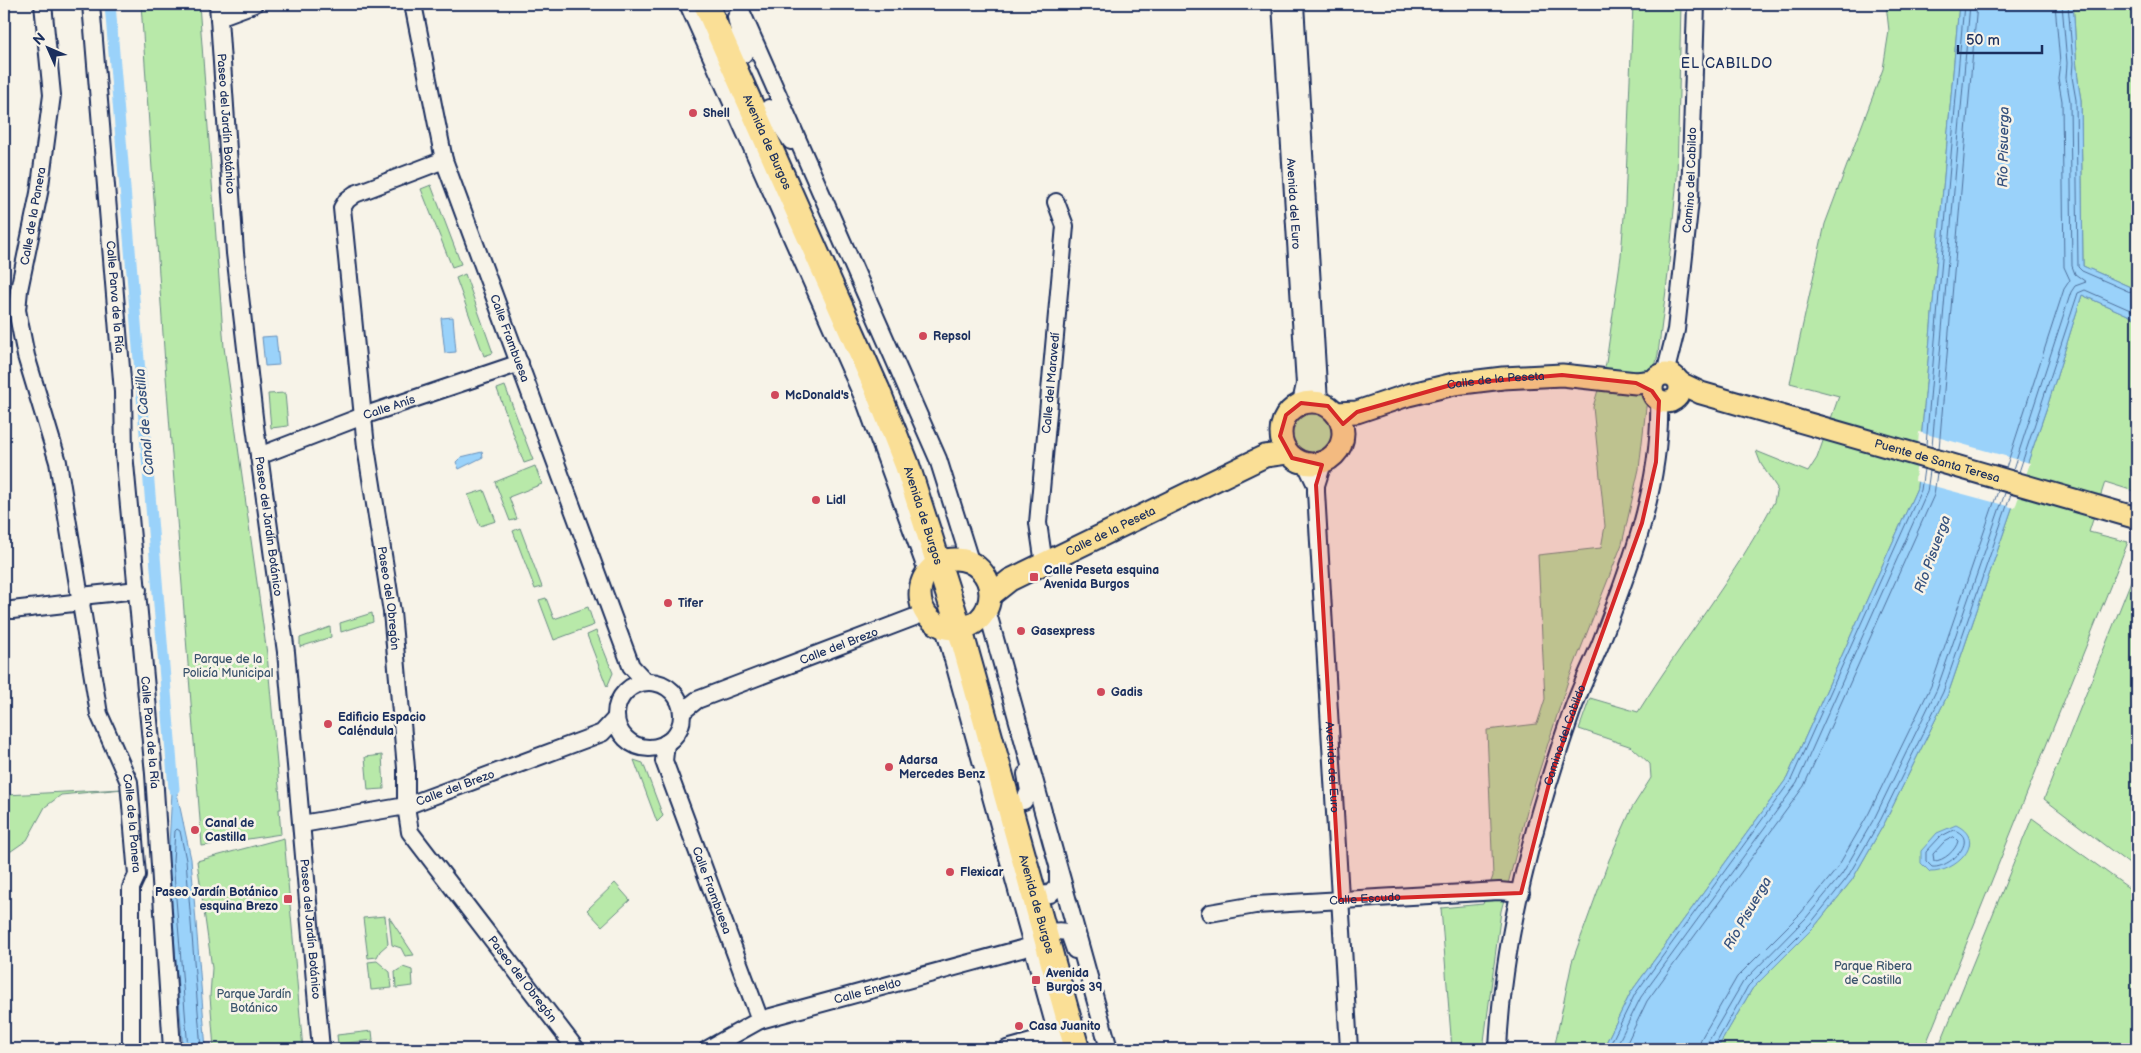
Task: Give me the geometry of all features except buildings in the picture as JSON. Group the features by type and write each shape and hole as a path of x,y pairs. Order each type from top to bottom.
{"highway":[{"name":"Avenida de Burgos","path":"706,4 831,249"},
{"name":"Avenida de Burgos","path":"722,4 831,249 841,291 887,393 907,465 948,563 973,611 1024,801 1043,895 1046,937 1077,1049"},
{"name":"Avenida de Burgos","path":"973,611 1043,895"},
{"name":"Avenida de Burgos","path":"1046,937 1093,1049"}],"main road":[{"name":"Calle de la Peseta","path":"1331,411 1454,384 1503,378 1562,375 1664,384 1779,415"},
{"path":"1289,411 1331,411 1343,438 1339,449 1332,458 1314,463 1297,461 1284,447 1280,431 1283,420 1289,411"},
{"name":"Puente de Santa Teresa","path":"1779,415 2137,518"},
{"name":"Calle de la Peseta","path":"973,611 1010,580 1284,447"},
{"path":"948,563 978,566 973,611 930,619 925,612 920,594 922,582 948,563"}],"street":[{"name":"Calle de la Panera","path":"43,4 52,95 39,193 19,290 17,310 26,356 58,462 99,714 129,782 136,875 131,888 131,1049"},
{"name":"Calle Parva de la Ría","path":"91,4 123,392 124,454 154,774 172,1049"},
{"path":"218,11 254,4"},
{"name":"Calle Frambuesa","path":"413,4 444,160 631,666 645,681"},
{"name":"Avenida de Burgos","path":"688,4 866,404 884,453 948,563"},
{"path":"695,4 699,28"},
{"path":"734,4 744,54"},
{"name":"Avenida de Burgos","path":"738,4 812,171 831,249 869,306 938,459 948,563"},
{"name":"Avenida del Euro","path":"1281,4 1306,384 1331,411"},
{"name":"Avenida del Euro","path":"1295,4 1331,411"},
{"name":"Camino del Cabildo","path":"1498,1049 1509,954 1521,893 1551,776 1572,712 1623,583 1642,523 1656,462 1664,384 1690,200 1696,4"},
{"name":"Paseo del Jardín Botánico","path":"218,11 235,253 259,456 286,652 321,1049"},
{"path":"768,108 812,171"},
{"name":"Paseo del Obregón","path":"444,160 355,194 346,200 342,208 362,416 392,612 406,768 406,806 410,832 576,1049"},
{"name":"Calle del Maravedí","path":"1044,564 1038,523 1065,226 1056,202"},
{"path":"793,240 808,257 831,249"},
{"path":"828,318 828,302 841,291 859,292 869,306"},
{"name":"Calle Anís","path":"259,456 362,416 520,363"},
{"path":"887,393 926,434"},
{"path":"884,453 887,441 887,393"},
{"name":"Avenida del Euro","path":"1314,463 1349,1049"},
{"path":"12,610 138,590"},
{"name":"Avenida de Burgos","path":"973,611 1020,730 1109,1049"},
{"name":"Avenida de Burgos","path":"973,611 992,803 1046,937 1039,942 1037,963 1057,1035 1069,1049"},
{"name":"Calle del Brezo","path":"680,705 925,612"},
{"name":"Calle Frambuesa","path":"629,688 631,666"},
{"path":"645,681 661,684 671,690 680,705 679,728 658,746 634,745 623,736 615,719 619,698 629,688 645,681"},
{"name":"Calle del Brezo","path":"302,824 406,806 602,733 615,719"},
{"path":"1020,730 1029,791 1024,801"},
{"name":"Calle del Brezo","path":"602,733 623,736"},
{"name":"Calle Frambuesa","path":"658,746 760,1020"},
{"path":"992,803 1021,884 1043,895 1058,886 1057,860"},
{"path":"136,875 161,875"},
{"name":"Calle Escudo","path":"1210,913 1255,906 1340,900 1499,891 1521,893"},
{"path":"1046,937 1069,933 1091,1006 1102,1024"},
{"name":"Calle Eneldo","path":"708,1049 760,1020 1046,937"},
{"path":"1007,1049 1057,1035"}],"highlighted area":[{"path":"1562,375 1636,383 1652,391 1659,401 1656,462 1642,523 1551,776 1521,893 1340,900 1316,485 1322,465 1292,458 1280,436 1286,415 1301,403 1328,406 1343,424 1357,412 1454,384"}],"green space":[{"name":"Parque de la Policía Municipal","path":"141,4 199,4 224,347 267,654 281,809 279,809 281,834 202,846 165,364"},
{"path":"1633,4 1681,4 1677,178 1658,354 1646,407 1639,469 1622,544 1568,681 1529,803 1501,911 1483,1049 1452,1049 1441,908 1483,904 1493,876 1487,730 1537,724 1545,699 1538,555 1601,548 1605,526 1593,407 1606,363 1621,256 1625,204"},
{"path":"1886,4 1959,4 1917,488 1787,778 1631,992 1603,1049 1554,1049 1572,962 1609,860 1632,808 1651,778 1650,764 1632,747 1579,729 1590,698 1638,712 1743,556 1774,502 1777,488 1761,464 1756,451 1808,472 1817,458 1839,396 1790,383 1825,224 1883,69 1889,31"},
{"path":"2073,4 2137,4 2137,290 2083,266 2081,100"},
{"path":"431,185 461,264 452,267 421,189"},
{"path":"465,274 493,353 484,356 456,278"},
{"name":"Parque Ribera de Castilla","path":"2082,295 2137,319 2137,492 2105,482 2089,532 2128,542 1924,1049 1717,1049 1752,989 1815,926 1852,880 1885,822 1948,694 2048,404"},
{"path":"505,386 533,460 524,463 497,389"},
{"path":"285,393 288,426 271,428 268,394"},
{"path":"1314,410 1327,414 1333,420 1337,433 1333,446 1327,452 1314,456 1301,452 1295,446 1291,433 1295,420 1301,414"},
{"path":"535,466 542,484 509,497 517,519 510,521 495,482"},
{"path":"484,490 496,521 480,526 468,495"},
{"path":"520,528 542,587 535,589 513,531"},
{"path":"2137,566 2137,870 2044,799"},
{"path":"546,598 554,619 588,607 594,625 554,640 539,600"},
{"path":"372,613 373,622 341,632 340,623"},
{"path":"330,627 331,637 300,647 300,638"},
{"path":"596,631 613,673 607,687 587,635"},
{"path":"382,755 384,789 368,790 365,757"},
{"path":"634,760 643,763 663,816 657,822"},
{"path":"4,762 6,795 123,789 61,795 45,807 27,840 4,856"},
{"path":"2032,818 2137,894 2137,1049 1938,1049"},
{"name":"Parque Jardín Botánico","path":"284,838 303,1049 214,1049 210,996 212,968 197,861"},
{"path":"615,883 630,900 602,926 587,910"},
{"path":"385,916 388,944 380,951 377,957 368,958 363,918"},
{"path":"389,917 414,955 405,956 401,948 392,945"},
{"path":"377,961 390,972 392,988 371,990 368,962"},
{"path":"403,967 412,970 413,986 396,988 395,972"},
{"path":"372,1031 373,1040 338,1044 337,1035"}],"water":[{"name":"Río Pisuerga","path":"1959,4 2073,4 2081,100 2083,266 2137,290 2137,319 2082,295 2048,404 1948,694 1885,822 1852,880 1815,926 1752,989 1717,1049 1603,1049 1631,992 1787,778 1917,488"},
{"path":"453,317 456,352 445,353 441,318"},
{"path":"276,336 279,365 265,366 262,337"},
{"path":"482,452 483,457 459,469 456,462 461,457"},
{"path":"173,775 191,859 206,1049 183,1049 168,861"},
{"path":"1956,825 1965,832 1969,839 1969,847 1965,855 1949,867 1940,871 1930,872 1921,863 1921,851 1937,833"}],"pier":[{"path":"1919,432 2030,463 2015,508 1915,481"}],"waterway":[{"name":"Canal de Castilla","path":"110,4 174,789"}],"place":[{"name":"Shell","path":"693,113"},
{"name":"Repsol","path":"923,336"},
{"name":"McDonald's","path":"775,395"},
{"name":"Lidl","path":"816,500"},
{"name":"Calle Peseta esquina Avenida Burgos","path":"1034,577"},
{"name":"Tifer","path":"668,603"},
{"name":"Gasexpress","path":"1021,631"},
{"name":"Gadis","path":"1101,692"},
{"name":"Edificio Espacio Caléndula","path":"328,724"},
{"name":"Adarsa Mercedes Benz","path":"889,767"},
{"name":"Canal de Castilla","path":"195,830"},
{"name":"Flexicar","path":"950,872"},
{"name":"Paseo Jardín Botánico esquina Brezo","path":"288,899"},
{"name":"Avenida Burgos 39","path":"1036,980"},
{"name":"Casa Juanito","path":"1019,1026"}],"district":[{"name":"EL CABILDO","path":"1727,63"}]}
